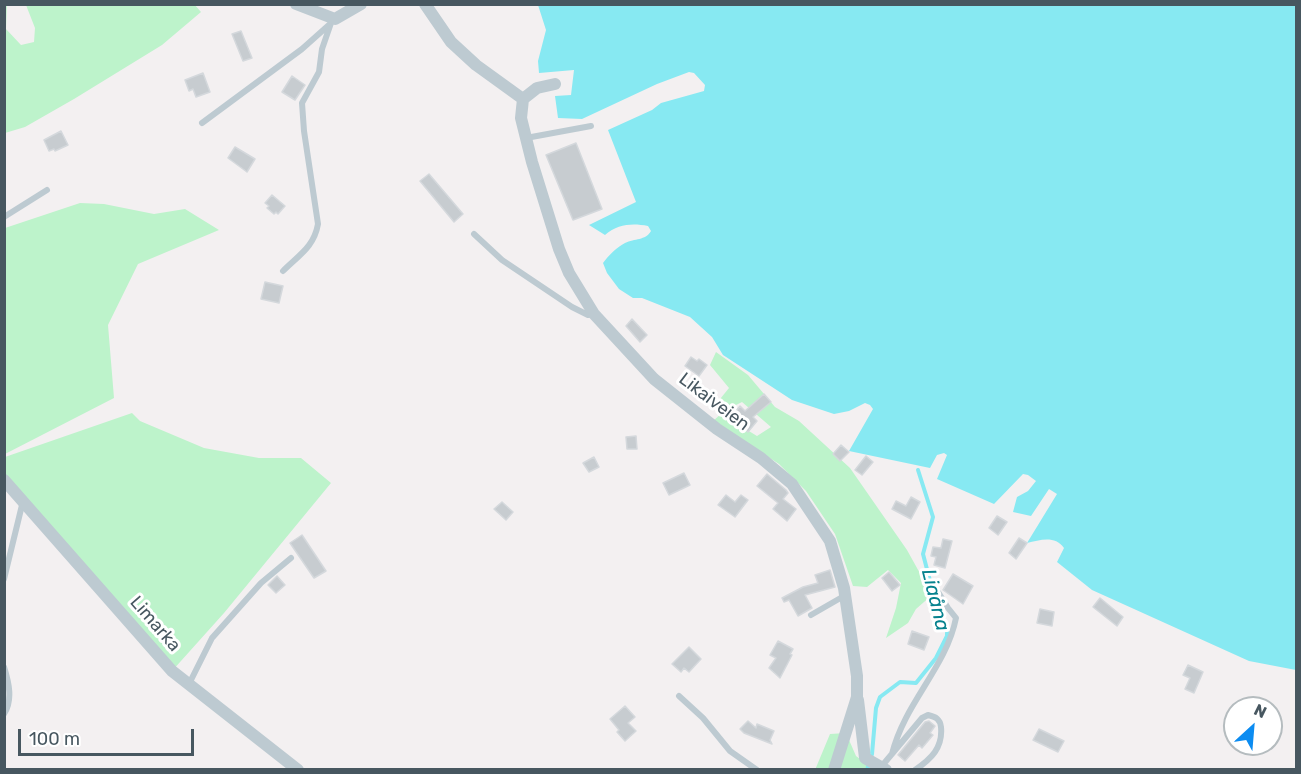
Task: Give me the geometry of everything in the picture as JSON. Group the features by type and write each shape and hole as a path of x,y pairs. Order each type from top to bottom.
{"street":[{"path":"296,4 333,21 361,4"},
{"path":"428,6 451,42 476,65 523,99 537,88 555,84"},
{"name":"Likaiveien","path":"523,99 521,118 559,249 569,273 594,314 654,379 792,484 830,541 845,596 857,676 857,697 834,770"},
{"name":"Limarka","path":"4,480 172,671 298,770"},
{"path":"857,697 865,758 883,768"}],"lane":[{"path":"202,123 302,49 333,21"},
{"path":"284,270 316,237 318,224 302,103 319,72 322,49 333,21"},
{"path":"526,138 591,126"},
{"path":"4,217 47,190"},
{"path":"474,234 502,260 572,307 588,315 594,314"},
{"path":"4,579 23,500"},
{"path":"189,684 212,638 261,583 291,558"},
{"path":"892,754 906,716 941,660 954,629 956,618 935,587"},
{"path":"811,615 845,596"},
{"path":"4,667 9,684 10,703 4,714"},
{"path":"679,696 703,718 730,751 757,770"},
{"path":"883,768 922,718 928,715 936,717 940,723 940,744 925,764 915,770"}],"green space":[{"path":"194,4 201,12 162,45 25,127 5,133 5,5 7,5 6,29 21,45 34,42 35,28 26,5"},
{"path":"80,203 104,204 154,214 185,209 219,230 138,264 108,325 114,398 5,454 5,228"},
{"path":"716,352 748,375 775,407 799,421 850,468 907,550 932,595 916,609 908,623 886,638 901,583 888,570 867,587 853,586 835,534 806,491 779,464 713,421 721,414 757,436 771,427 742,402 724,411 716,404 729,388 710,365"},
{"path":"132,413 140,421 204,448 259,458 301,458 331,483 224,613 172,671 5,480 5,457"},
{"path":"846,733 856,756 875,770 815,770 830,734"}],"water":[{"path":"538,5 1296,5 1296,670 1249,661 1092,590 1057,562 1064,548 1056,541 1027,543 1057,494 1049,489 1031,516 1013,512 1017,497 1028,491 1036,481 1028,475 1023,474 994,504 937,479 947,455 944,453 937,455 930,468 849,451 873,409 870,405 865,403 849,411 834,414 792,400 723,355 712,337 690,317 642,298 633,298 619,289 607,273 603,263 622,245 643,238 651,231 648,226 631,225 620,227 605,235 589,225 636,202 608,130 652,110 661,103 704,91 705,85 694,73 689,72 657,84 582,119 558,118 555,96 571,95 574,70 539,73 538,61 546,30"}],"building":[{"path":"241,31 252,58 243,61 232,34"},
{"path":"203,73 210,92 196,97 193,89 189,91 185,80"},
{"path":"292,76 305,85 295,100 282,92"},
{"path":"61,131 68,145 55,151 54,149 49,151 44,140"},
{"path":"576,143 602,209 573,220 546,155"},
{"path":"235,147 255,159 247,172 228,158"},
{"path":"429,174 463,214 454,222 420,181"},
{"path":"272,195 285,206 278,214 276,212 274,214 265,203"},
{"path":"265,282 283,286 279,303 261,299"},
{"path":"632,319 647,335 640,342 626,326"},
{"path":"691,357 707,365 699,376 685,366"},
{"path":"764,394 771,402 753,417 757,421 748,432 731,417 740,406 745,411"},
{"path":"636,436 637,449 627,449 626,437"},
{"path":"841,445 849,452 840,461 833,454"},
{"path":"866,456 873,462 862,475 855,470"},
{"path":"594,457 599,467 589,472 583,463"},
{"path":"684,473 690,485 669,495 663,483"},
{"path":"767,474 786,490 788,493 783,499 796,509 787,521 773,509 778,503 757,486"},
{"path":"726,495 735,502 741,495 748,500 735,517 718,505"},
{"path":"911,497 920,502 911,519 892,509 896,501 906,506"},
{"path":"502,502 513,512 506,520 494,509"},
{"path":"997,516 1007,522 998,535 989,528"},
{"path":"302,535 326,571 314,578 290,543"},
{"path":"1019,538 1027,543 1016,559 1009,553"},
{"path":"943,539 952,541 945,568 934,565 936,557 931,556 933,547 941,548"},
{"path":"830,570 835,587 805,595 812,608 798,616 789,600 784,602 782,598 803,587 818,583 815,575"},
{"path":"889,572 900,585 892,591 882,578"},
{"path":"953,574 973,586 963,604 943,590"},
{"path":"277,576 285,585 276,593 268,585"},
{"path":"1100,598 1123,617 1117,626 1093,607"},
{"path":"1040,609 1054,612 1052,626 1037,623"},
{"path":"912,631 929,637 924,650 908,644"},
{"path":"778,641 793,649 780,678 769,668 776,658 770,655"},
{"path":"689,647 701,659 689,672 684,668 681,672 672,664"},
{"path":"1188,665 1203,672 1194,693 1185,689 1190,678 1183,675"},
{"path":"625,706 635,717 628,723 636,731 625,741 610,719"},
{"path":"748,721 756,728 757,724 774,731 770,740 772,744 744,733 740,729"},
{"path":"929,721 935,726 930,733 933,735 922,748 919,745 905,761 898,755 925,722"},
{"path":"1039,729 1064,741 1058,752 1033,740"}],"waterway":[{"name":"Liaåna","path":"867,770 872,754 876,708 880,697 900,682 916,683 936,658 947,636 947,629 934,596 923,554 933,517 918,470"}]}
